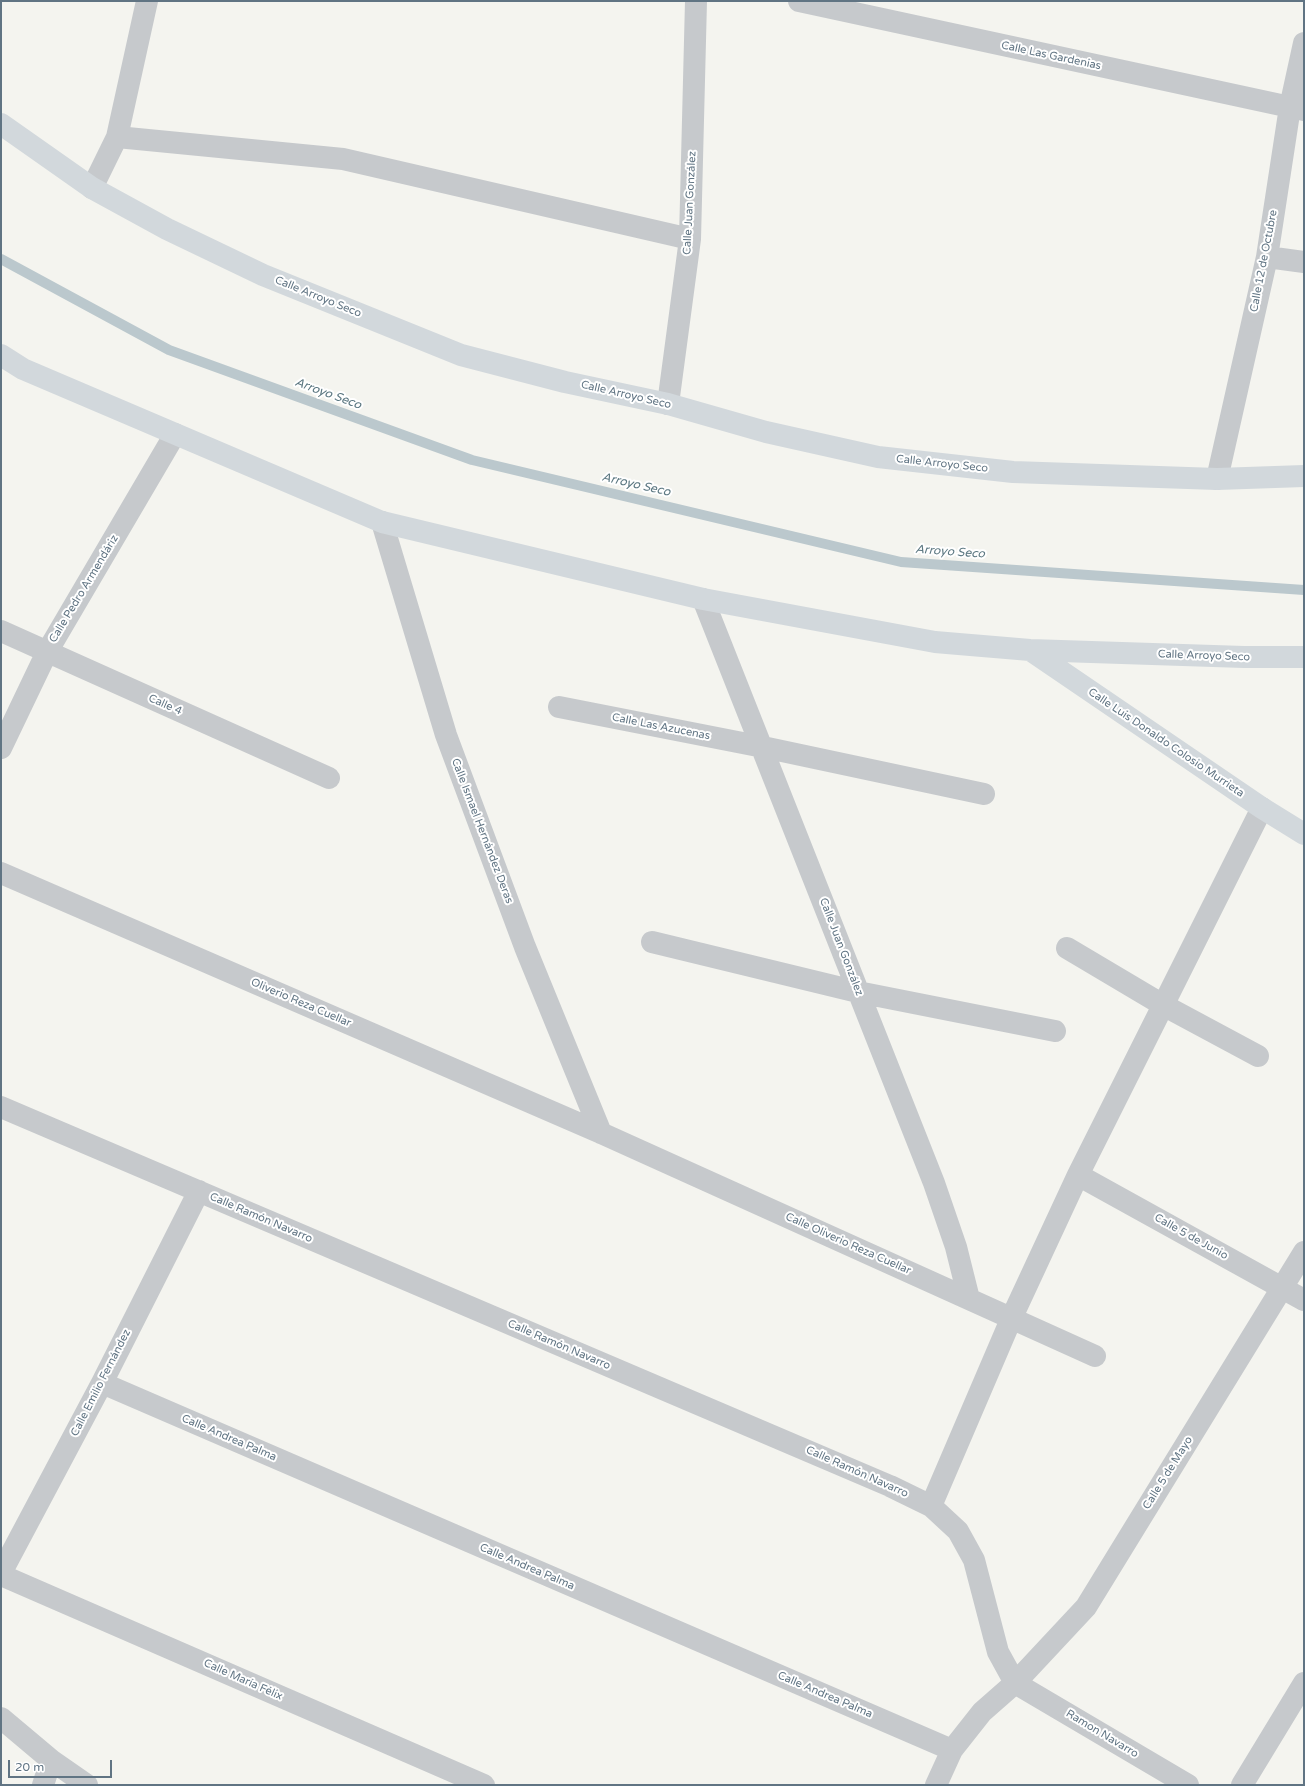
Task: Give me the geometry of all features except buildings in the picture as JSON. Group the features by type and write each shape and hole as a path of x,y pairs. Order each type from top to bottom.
{"street":[{"path":"92,188 118,137 147,1"},
{"name":"Calle Juan González","path":"668,404 690,239 696,1"},
{"name":"Calle Las Gardenias","path":"799,1 1297,109"},
{"name":"Calle 12 de Octubre","path":"1217,479 1267,257 1297,109 1304,43"},
{"name":"Calle Arroyo Seco","path":"1,124 92,188 167,229 263,275 461,355 565,382 668,404 766,432 878,457 1013,472 1217,479 1304,476"},
{"path":"118,137 343,159 690,239"},
{"path":"1267,257 1304,262"},
{"name":"Calle Arroyo Seco","path":"1,355 23,369 382,522 703,599 935,642 1030,650 1244,658 1304,657"},
{"name":"Calle Pedro Armendáriz","path":"1,748 47,652 175,434"},
{"name":"Calle Ismael Hernández Deras","path":"382,522 446,735 525,947 601,1133"},
{"name":"Calle Juan González","path":"703,599 763,747 934,1184 956,1247 969,1299"},
{"name":"Calle 4","path":"1,632 329,778"},
{"name":"Calle Luis Donaldo Colosio Murrieta","path":"1030,650 1262,808 1304,834"},
{"name":"Calle Las Azucenas","path":"559,707 763,747 984,794"},
{"path":"931,1506 1012,1317 1078,1175 1262,808"},
{"name":"Oliverio Reza Cuellar","path":"1,873 601,1133"},
{"path":"652,942 858,992 1055,1031"},
{"path":"1067,948 1163,1005 1258,1056"},
{"name":"Calle Ramón Navarro","path":"1,1107 890,1486 931,1506 958,1531 974,1560 998,1652 1015,1683"},
{"name":"Calle Oliverio Reza Cuellar","path":"601,1133 1012,1317 1095,1356"},
{"name":"Calle 5 de Junio","path":"1078,1175 1283,1287 1304,1300"},
{"name":"Calle Emilio Fernández","path":"1,1574 102,1383 199,1192"},
{"name":"Calle 5 de Mayo","path":"936,1785 952,1750 982,1712 1015,1683 1086,1607 1304,1252"},
{"name":"Calle Andrea Palma","path":"102,1383 952,1750"},
{"name":"Calle María Félix","path":"1,1574 484,1785"},
{"name":"Ramon Navarro","path":"1015,1683 1188,1785"},
{"path":"1242,1785 1304,1683"},
{"path":"1,1718 51,1760 87,1785"},
{"path":"43,1785 51,1760"}],"waterway":[{"name":"Arroyo Seco","path":"1,259 169,350 472,460 901,562 1304,590"}]}
